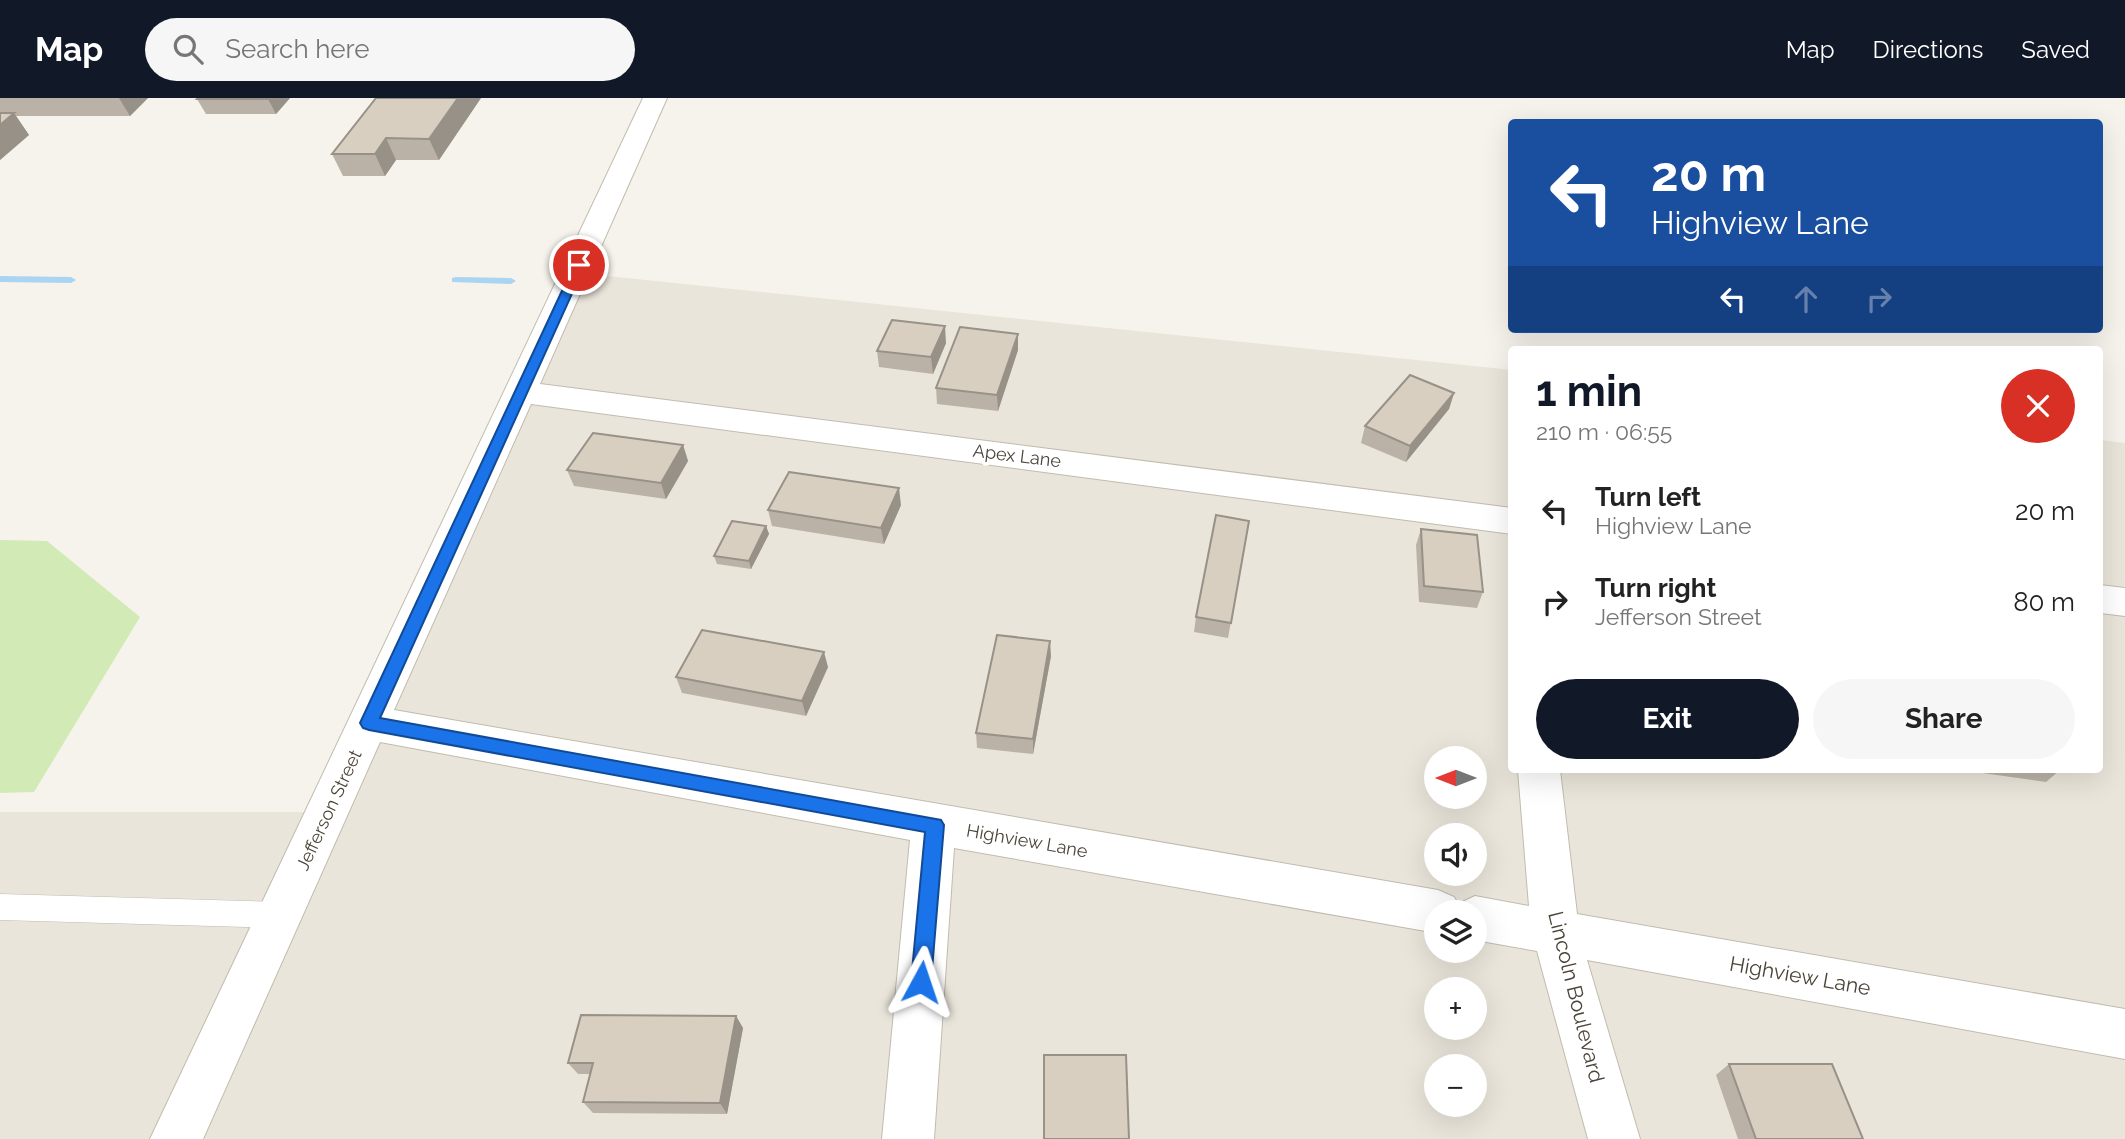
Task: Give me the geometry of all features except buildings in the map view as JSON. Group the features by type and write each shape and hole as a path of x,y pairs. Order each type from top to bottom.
{"street":[{"name":"Jefferson Street","path":"176,1139 655,98"},
{"name":"Apex Lane","path":"521,392 1508,520"},
{"path":"2103,599 2125,602"},
{"name":"Highview Lane","path":"369,723 1424,910"},
{"name":"Lincoln Boulevard","path":"1539,773 1555,932 1614,1139"},
{"path":"908,1139 934,825"},
{"name":"Highview Lane","path":"1487,920 2125,1034"}],"lane":[{"path":"0,907 280,915"}],"shaded area":[{"path":"588,274 1508,370 1508,773 2103,773 2103,440 2125,443 2125,1139 0,1139 0,812 343,812"}],"green space":[{"path":"0,540 47,541 140,617 34,792 0,793"}],"waterway":[{"path":"0,279 71,280"},
{"path":"456,280 511,281"}],"route":[{"path":"579,265 369,723 934,825 921,982"}]}
